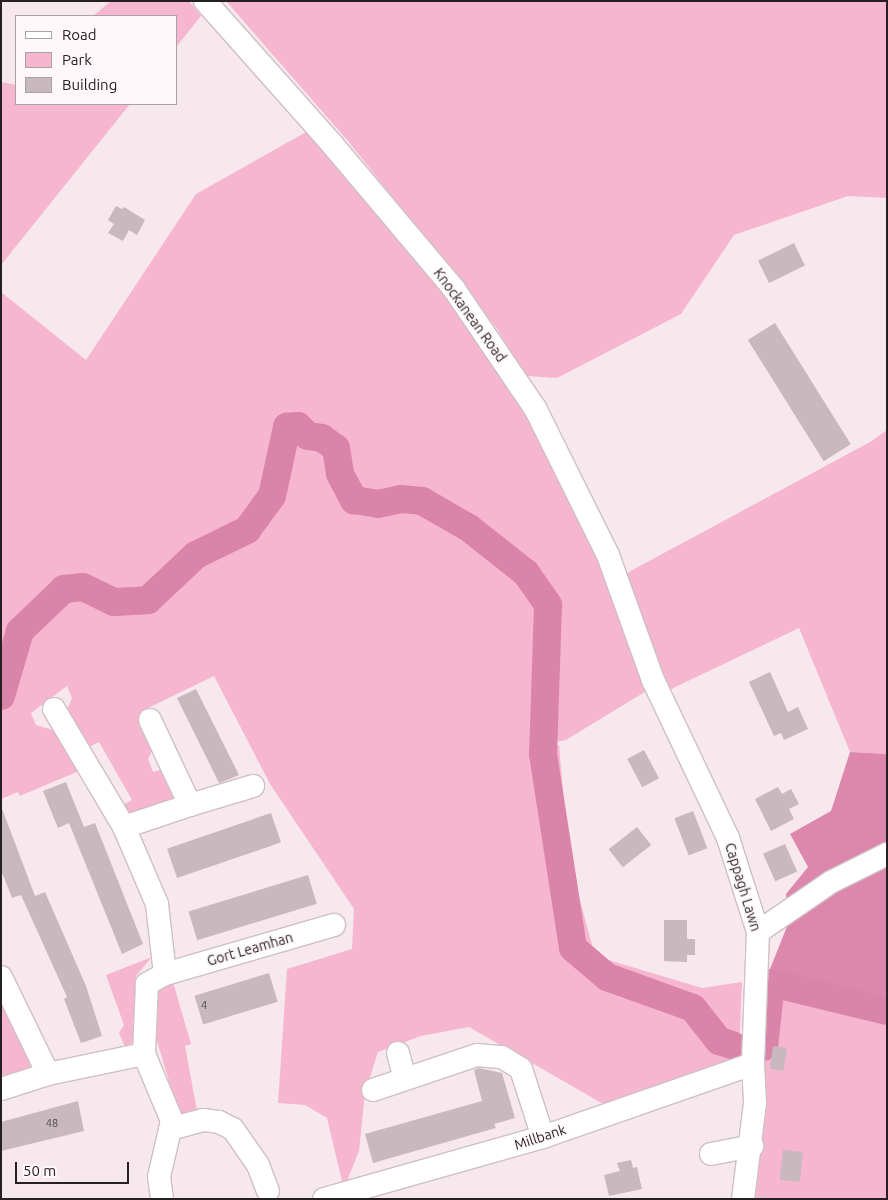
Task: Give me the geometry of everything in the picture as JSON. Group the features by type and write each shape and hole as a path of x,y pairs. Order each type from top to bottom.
{"street":[{"name":"Knockanean Road","path":"205,1 332,144 454,289 535,408 608,556 654,680"},
{"name":"Cappagh Lawn","path":"654,680 728,838 758,932 753,1064 755,1102 752,1146 743,1199"},
{"path":"54,709 124,827 157,904 165,974"},
{"path":"150,720 190,805"},
{"path":"124,827 253,786"},
{"path":"758,932 831,882 887,854"},
{"name":"Gort Leamhan","path":"162,1199 159,1177 172,1121 144,1054 147,984 165,974 334,925"},
{"path":"1,977 48,1074"},
{"path":"1,1089 48,1074 144,1054"},
{"path":"398,1054 405,1079"},
{"path":"373,1090 477,1055 502,1057 521,1069 543,1137"},
{"name":"Millbank","path":"335,1198 543,1137 753,1064"},
{"path":"170,1129 203,1120 219,1122 233,1129 258,1164 268,1190"},
{"path":"711,1154 752,1146"}],"green space":[{"path":"111,1 189,1 201,16 178,45 178,15 94,15"},
{"path":"226,1 887,1 887,198 848,196 734,235 681,314 557,378 526,376 497,329 348,141"},
{"path":"1,82 15,85 15,105 129,105 1,265"},
{"path":"306,132 452,296 528,411 606,576 648,690 566,740 537,746 559,745 569,860 595,956 702,988 742,982 739,1052 730,1062 605,1105 469,1027 421,1036 378,1052 365,1093 359,1151 347,1181 342,1181 327,1118 305,1105 278,1103 287,969 352,949 354,909 270,784 214,676 140,712 156,743 148,759 153,772 163,769 177,801 136,813 127,812 121,806 132,800 99,742 87,748 67,710 72,698 67,686 31,713 36,725 53,730 79,771 20,796 18,792 1,799 1,292 86,360 196,194"},
{"path":"887,430 887,754 850,752 799,628 667,691 625,574 870,442"},
{"path":"152,957 136,976 134,1035 132,1043 125,1047 119,1033 124,1025 106,975"},
{"path":"768,974 887,1001 887,1199 753,1199 758,1042"},
{"path":"173,982 191,1044 185,1046 197,1111 183,1114 178,1111 157,1041 156,995 159,989"},
{"path":"1,999 31,1061 30,1068 24,1074 5,1077 1,1074"}],"shaded area":[{"path":"850,752 887,754 887,1001 768,974 788,924 786,894 808,867 790,834 831,811"}],"building":[{"path":"116,206 122,209 124,207 145,220 137,235 129,230 123,241 108,233 114,224 108,220"},
{"path":"794,243 805,265 769,283 758,261"},
{"path":"775,323 851,444 824,461 748,340"},
{"path":"770,672 788,712 798,707 808,729 784,740 781,733 774,736 749,682"},
{"path":"196,689 239,775 219,783 177,698"},
{"path":"644,750 659,778 642,787 627,759"},
{"path":"66,782 84,827 95,823 143,944 122,954 69,823 58,828 43,791"},
{"path":"778,787 782,794 791,789 799,804 789,809 794,819 771,831 755,799"},
{"path":"1,806 35,896 45,892 86,986 102,1036 81,1043 64,999 67,997 21,895 12,898 1,870"},
{"path":"693,811 707,848 689,856 674,818"},
{"path":"271,813 281,842 177,878 167,849"},
{"path":"637,827 651,845 623,867 609,849"},
{"path":"785,844 797,871 775,881 763,854"},
{"path":"308,875 317,904 197,940 188,912"},
{"path":"664,920 687,920 687,939 695,939 695,955 687,955 687,962 664,961"},
{"path":"269,973 278,1002 203,1024 194,996"},
{"path":"773,1046 787,1048 784,1071 770,1069"},
{"path":"479,1068 502,1073 515,1118 494,1124 496,1128 373,1163 365,1134 482,1101 474,1070"},
{"path":"78,1101 84,1131 1,1151 1,1122"},
{"path":"783,1150 803,1152 800,1182 780,1180"},
{"path":"631,1160 633,1168 637,1167 642,1189 609,1196 604,1175 620,1171 617,1163"}],"waterway":[{"path":"1,696 20,631 64,589 83,587 114,602 148,600 196,555 247,530 272,496 287,427 298,426 308,436 322,438 336,448 340,474 354,500 378,504 401,499 422,501 469,528 526,573 548,605 543,754 573,948 607,977 693,1008 719,1041 732,1045"},
{"path":"764,1047 771,983 887,1011"}]}
